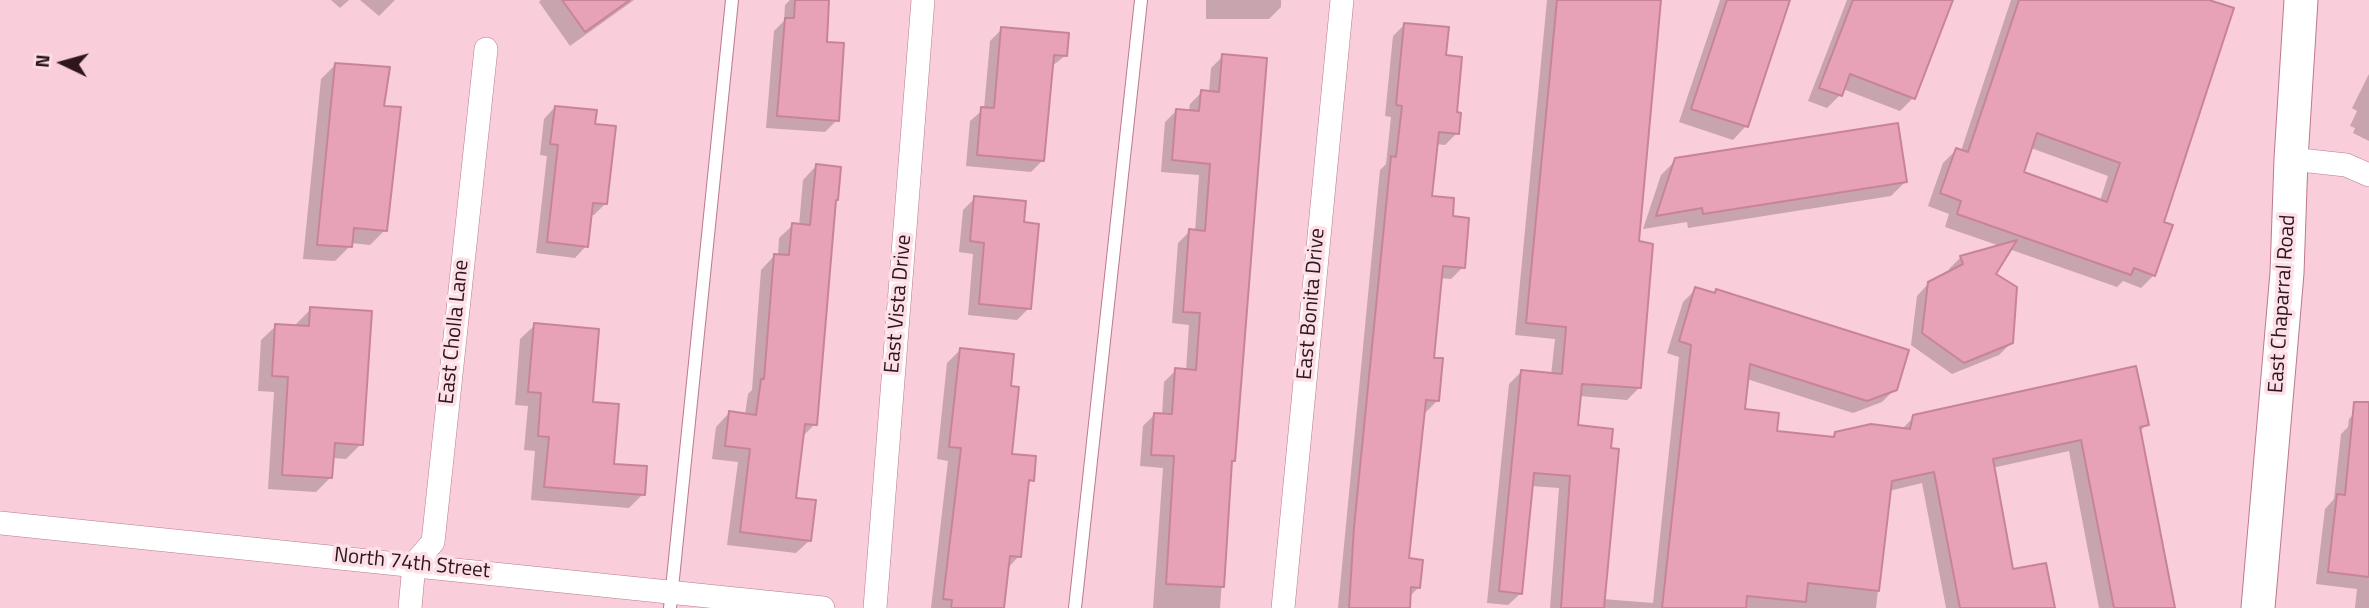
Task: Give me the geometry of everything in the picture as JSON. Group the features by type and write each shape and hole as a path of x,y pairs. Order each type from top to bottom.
{"main road":[{"name":"East Chaparral Road","path":"2258,608 2285,300 2301,0"}],"street":[{"name":"East Vista Drive","path":"875,608 923,0"},
{"name":"East Bonita Drive","path":"1283,608 1342,0"},
{"name":"East Cholla Lane","path":"410,608 414,564 433,542 486,49"},
{"path":"2291,159 2346,165 2369,175"},
{"name":"North 74th Street","path":"0,523 414,564 670,600 823,608"}],"lane":[{"path":"670,600 732,0"},
{"path":"1075,608 1141,0"}],"building":[{"path":"562,0 630,0 585,32"},
{"path":"795,0 829,0 827,42 844,43 839,121 777,116 785,18 794,18"},
{"path":"1557,0 1661,0 1639,241 1653,244 1641,388 1582,384 1578,425 1613,429 1611,448 1619,449 1604,608 1561,608 1570,476 1534,473 1522,594 1499,591 1521,370 1562,374 1566,327 1526,323"},
{"path":"1727,0 1790,0 1748,127 1691,109"},
{"path":"1853,0 1953,0 1915,99 1850,74 1842,96 1819,88"},
{"path":"2019,0 2209,0 2234,8 2164,222 2173,225 2155,276 2134,268 2131,275 1957,214 1961,201 1940,193 1956,148 1968,152","holes":["2037,133 2120,163 2107,202 2024,172"]},
{"path":"1404,23 1449,27 1446,55 1462,57 1457,112 1461,113 1459,134 1439,132 1432,196 1454,198 1453,216 1469,218 1465,268 1443,266 1434,358 1443,358 1439,401 1426,400 1409,558 1423,560 1420,588 1411,587 1410,608 1349,608 1354,527 1391,156 1396,157 1402,106 1396,105"},
{"path":"1001,27 1069,33 1067,56 1054,55 1044,161 977,155 981,107 994,108"},
{"path":"1222,54 1267,58 1235,461 1232,461 1224,587 1166,584 1174,456 1151,455 1154,413 1172,414 1175,368 1196,370 1200,313 1183,312 1189,229 1205,231 1210,164 1172,160 1176,109 1199,111 1201,90 1219,92"},
{"path":"335,63 390,67 384,106 401,107 387,231 354,228 352,247 317,245"},
{"path":"555,106 597,110 595,124 616,126 607,204 593,203 588,247 547,242 558,145 550,144"},
{"path":"1898,123 1907,182 1703,214 1702,208 1656,216 1675,158"},
{"path":"816,164 841,167 817,425 805,424 796,498 816,500 811,541 740,532 750,449 725,446 729,411 756,415 761,379 764,379 774,254 789,255 792,223 810,225"},
{"path":"974,196 1026,201 1024,222 1039,224 1031,309 979,304 984,243 970,241"},
{"path":"2017,240 1996,274 2017,287 2013,343 1964,363 1922,333 1928,282 1963,264 1960,256"},
{"path":"1695,287 1715,293 1716,289 1909,350 1897,390 1867,401 1750,364 1745,409 1779,413 1777,431 1834,437 1835,432 1871,424 1910,429 1913,415 2136,366 2149,425 2140,427 2175,608 2114,608 2081,440 1993,459 2013,569 2046,563 2055,608 1960,608 1934,472 1892,481 1879,591 1808,583 1806,602 1747,596 1746,608 1662,608 1691,345 1679,341"},
{"path":"310,307 372,311 363,445 335,443 332,478 282,475 288,377 272,376 275,324 309,326"},
{"path":"534,323 599,329 593,402 619,404 614,464 647,466 645,495 544,487 549,437 538,436 541,393 528,392"},
{"path":"960,348 1014,354 1011,386 1019,387 1012,454 1036,456 1034,481 1029,480 1021,557 1010,556 1004,608 951,608 952,600 943,599 961,448 949,447"},
{"path":"2354,402 2369,402 2369,577 2328,572 2337,494 2345,495"}]}
